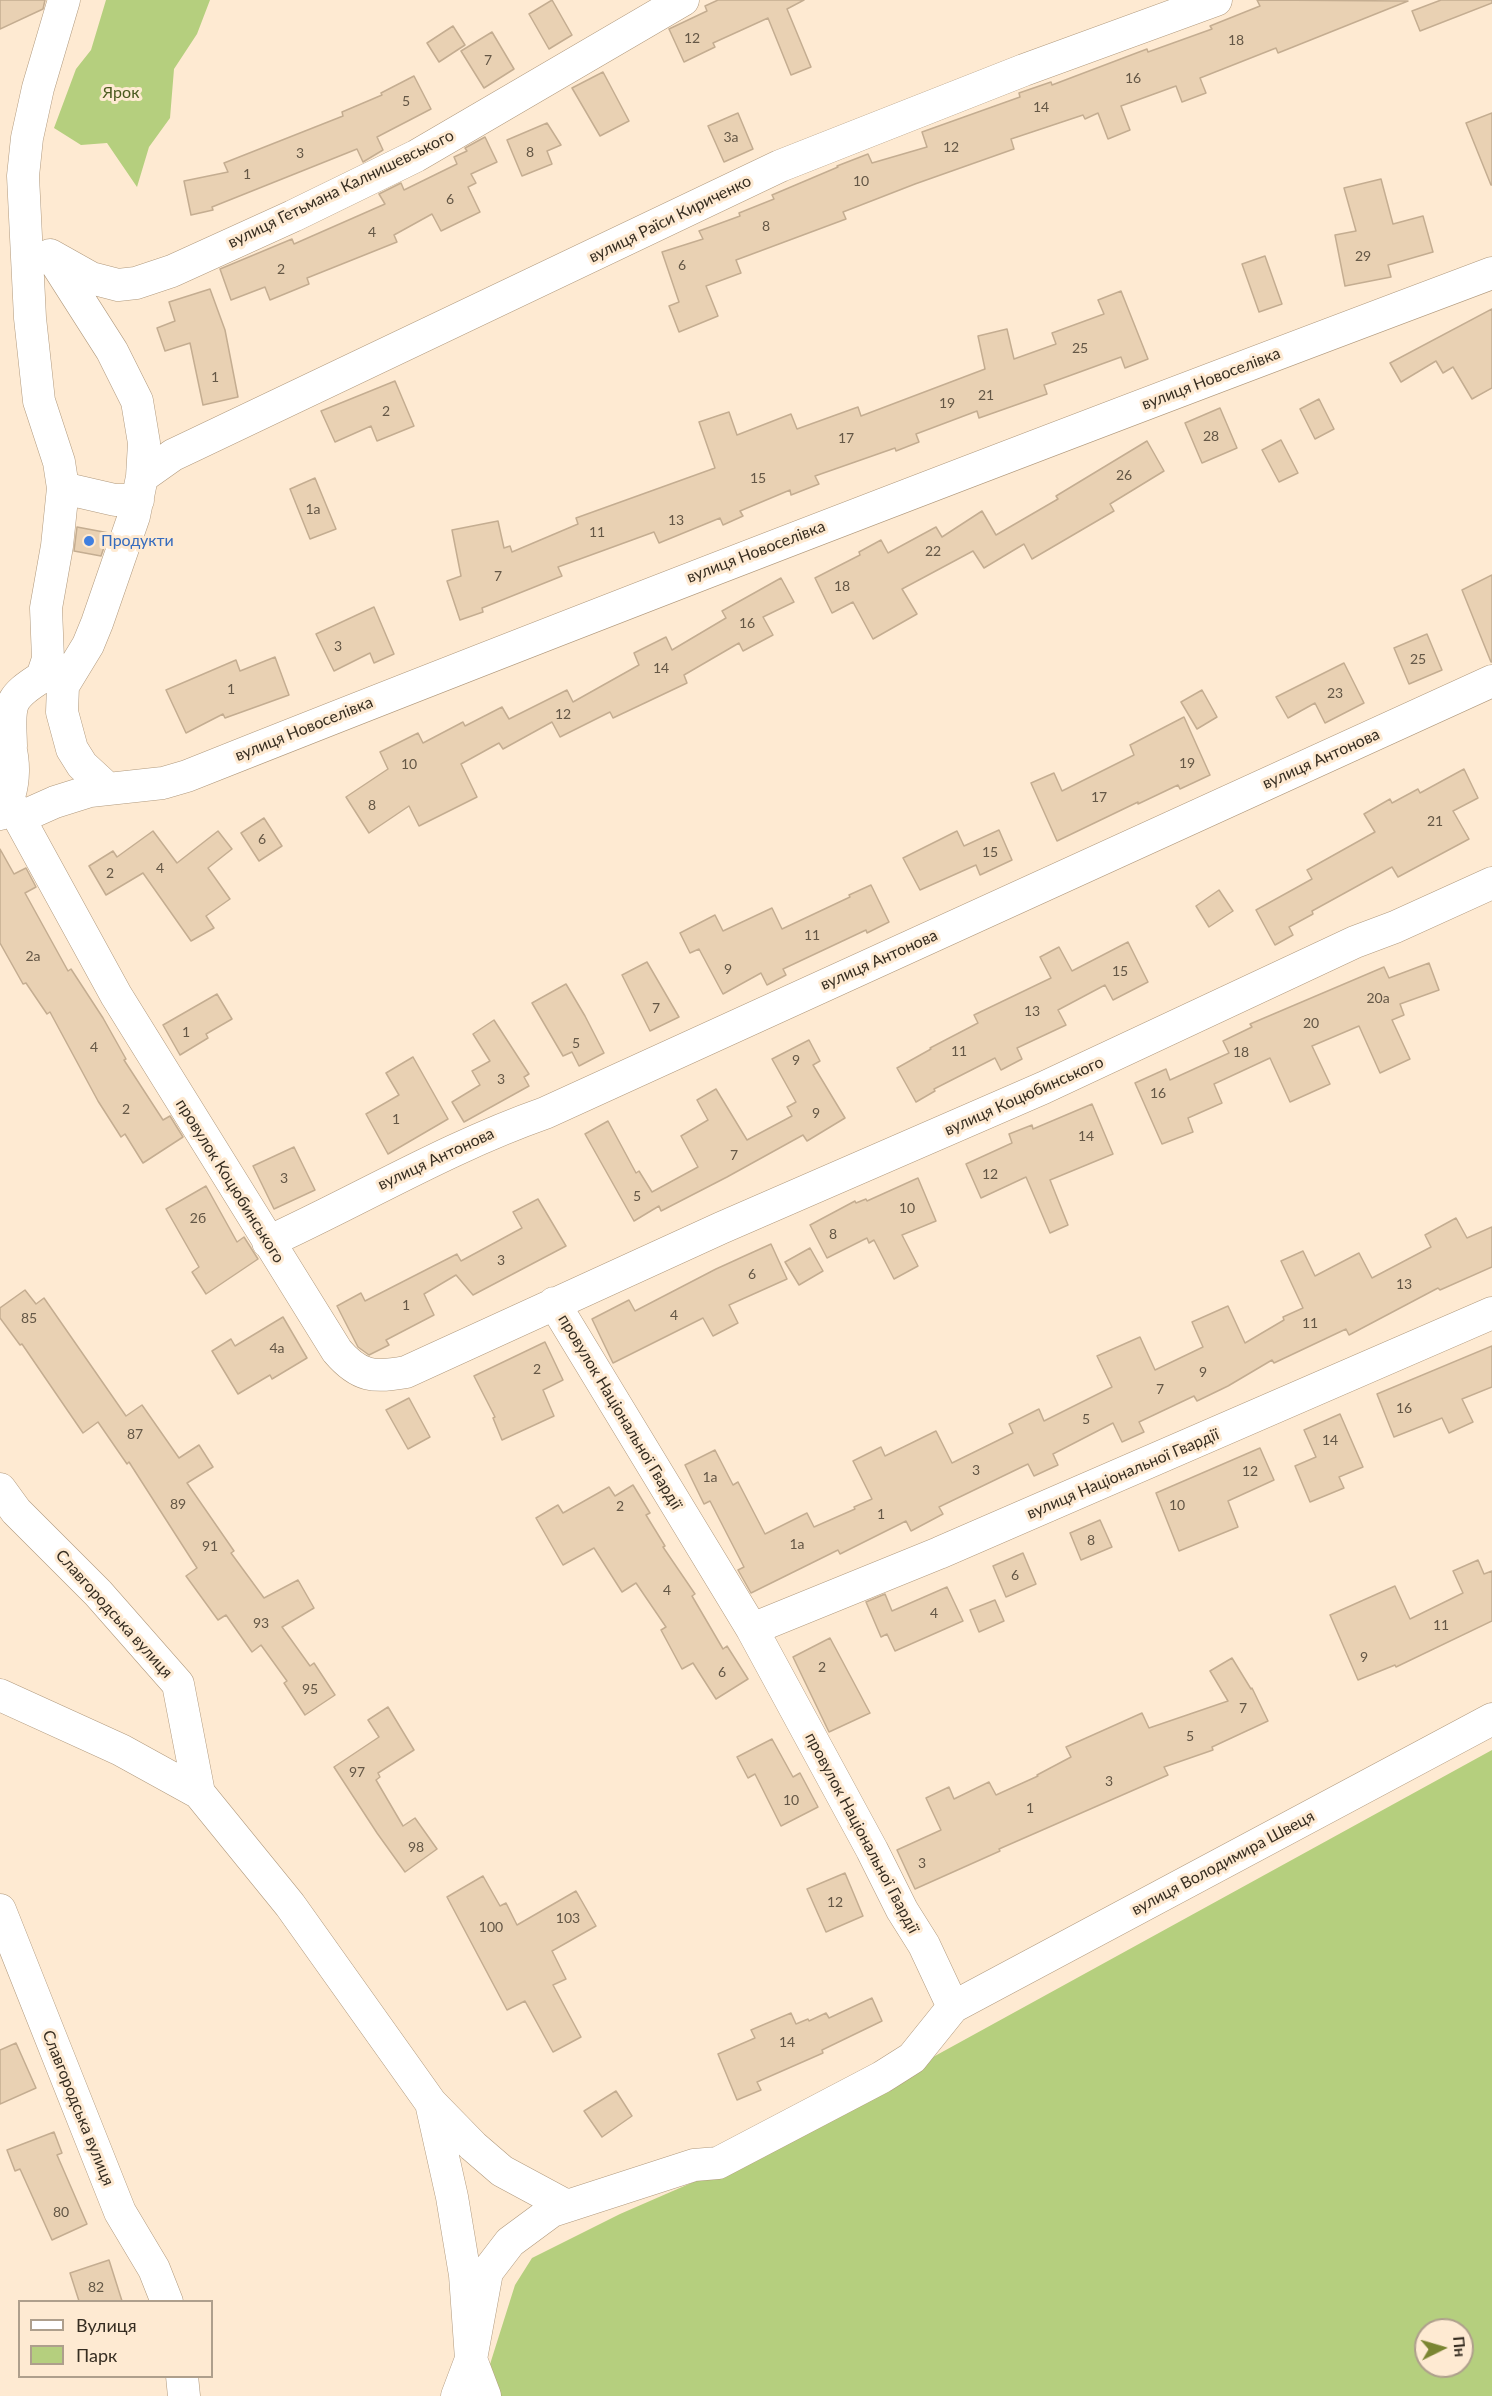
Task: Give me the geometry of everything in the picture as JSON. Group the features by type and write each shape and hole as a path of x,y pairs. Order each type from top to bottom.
{"street":[{"path":"9,810 12,778 5,736 12,704 20,691 42,677 48,659 46,608 57,546 63,488 59,462 39,401 30,318 23,176 27,138 38,88 64,0"},
{"name":"вулиця Гетьмана Калнишевського","path":"50,255 91,278 118,285 136,283 172,271 293,216 416,156 683,0"},
{"name":"вулиця Раїси Кириченко","path":"140,489 173,455 780,166 1024,69 1216,0"},
{"path":"24,207 50,255 112,351 136,401 144,443 140,489 134,516 88,645 63,686"},
{"name":"вулиця Новоселівка","path":"9,810 90,791 163,783 187,776 629,601 1492,273"},
{"path":"63,488 115,500 140,489"},
{"path":"47,636 63,686 63,712 72,749 82,765 108,789"},
{"name":"вулиця Антонова","path":"268,1242 362,1194 502,1128 545,1113 1492,681"},
{"name":"провулок Коцюбинського","path":"9,810 116,995 268,1242 337,1351 349,1365 360,1372 371,1375 382,1376 406,1372 554,1304"},
{"name":"вулиця Коцюбинського","path":"554,1304 1042,1088 1355,942 1395,927 1492,883"},
{"name":"провулок Національної Гвардії","path":"554,1304 752,1629 902,1910 924,1945 953,2007"},
{"name":"вулиця Національної Гвардії","path":"752,1629 950,1548 1492,1313"},
{"name":"Славгородська вулиця","path":"0,1489 16,1511 98,1593 178,1684 199,1793"},
{"name":"Славгородська вулиця","path":"0,1695 121,1750 199,1793 290,1905 431,2103 473,2146 502,2171 580,2202"},
{"name":"вулиця Володимира Швеця","path":"953,2007 1492,1719"},
{"name":"Славгородська вулиця","path":"0,1910 120,2212 154,2268 166,2300"},
{"path":"457,2396 471,2360 487,2272 510,2242 552,2211 694,2165 718,2163 826,2108 912,2058 953,2007"},
{"name":"Славгородська вулиця","path":"431,2103 452,2197 465,2275 471,2360"},
{"path":"471,2360 485,2396"},
{"path":"182,2378 184,2396"}],"green space":[{"name":"Ярок","path":"106,0 210,0 197,34 174,69 170,118 149,147 137,187 107,143 81,145 54,128 76,69 91,50"},
{"path":"1492,1750 1492,2396 480,2396 515,2285 532,2258 620,2214 751,2157"}],"building":[{"path":"0,0 45,0 43,9 0,29"},
{"path":"552,0 572,35 549,49 529,14"},
{"path":"718,0 804,0 787,9 811,67 791,75 768,18 713,43 715,47 684,62 669,29 707,11 705,6"},
{"path":"1257,0 1408,1 1278,53 1276,48 1200,78 1206,93 1182,102 1176,86 1121,106 1130,130 1108,139 1098,113 1085,119 1083,115 1011,139 1014,149 843,212 846,219 736,260 741,273 706,286 718,316 679,332 669,306 679,302 662,252 703,239 699,231 740,216 739,213 774,199 772,195 837,166 868,154 872,163 927,147 922,132 1020,97 1019,93 1051,82 1052,85 1147,49 1148,52 1212,29 1210,26 1260,6"},
{"path":"1441,0 1492,0 1492,3 1420,31 1412,11"},
{"path":"453,26 465,45 439,62 427,43"},
{"path":"492,32 514,69 484,88 461,51"},
{"path":"603,72 629,121 600,136 572,88"},
{"path":"414,76 431,109 377,137 383,150 363,162 357,149 212,207 213,210 191,215 184,181 228,172 224,163 343,116 342,112 382,95 381,93"},
{"path":"738,113 753,149 724,162 708,126"},
{"path":"1492,113 1492,185 1491,185 1466,123"},
{"path":"547,123 561,145 547,151 552,164 522,176 507,140"},
{"path":"485,137 497,162 471,174 476,183 468,187 480,212 441,231 432,214 394,235 397,242 307,278 309,284 270,300 265,287 231,300 220,269 292,239 294,244 385,204 379,194 401,183 404,190 457,164 454,157 467,151 465,148"},
{"path":"1381,179 1393,224 1423,216 1433,252 1388,265 1391,277 1345,286 1335,235 1356,231 1344,188"},
{"path":"1265,256 1282,304 1259,312 1242,264"},
{"path":"210,289 225,330 238,397 203,405 190,343 165,351 157,328 175,321 169,302"},
{"path":"1121,291 1148,359 1125,368 1121,357 1044,385 1047,394 979,418 977,411 916,434 919,442 815,476 819,484 791,495 790,490 740,511 743,516 723,525 720,518 659,543 654,532 558,567 562,576 482,608 483,612 460,620 447,581 461,576 452,530 498,521 504,548 510,546 512,552 578,524 576,518 715,468 699,422 729,412 737,435 791,414 797,429 858,407 861,416 985,369 978,336 1007,329 1014,359 1056,344 1052,333 1104,314 1098,300"},
{"path":"1492,309 1492,388 1472,399 1453,367 1443,373 1436,361 1401,382 1390,363"},
{"path":"395,381 414,426 377,441 371,426 335,442 321,411"},
{"path":"1319,399 1334,429 1315,439 1300,409"},
{"path":"1220,408 1237,448 1202,463 1185,423"},
{"path":"1281,440 1298,473 1279,482 1262,450"},
{"path":"1147,441 1164,471 1110,504 1114,511 1032,559 1024,544 984,568 973,551 902,589 917,614 873,639 853,602 832,613 815,578 860,555 859,552 881,540 888,553 936,527 942,537 982,511 996,535 1058,499 1056,496"},
{"path":"315,478 336,529 310,539 290,489"},
{"name":"Продукти","path":"77,527 109,533 101,556 74,551"},
{"path":"1492,575 1492,662 1491,662 1462,590"},
{"path":"781,578 794,602 763,617 773,635 743,651 739,643 684,675 687,683 613,718 610,712 560,737 552,722 503,749 499,743 461,764 477,797 419,826 409,806 369,833 346,797 388,769 380,752 418,733 423,743 463,722 465,726 502,707 509,719 567,690 573,702 639,665 634,653 666,637 672,650 726,618 722,611"},
{"path":"374,607 394,654 374,663 370,653 334,671 316,634"},
{"path":"1427,634 1442,670 1409,684 1394,648"},
{"path":"275,657 289,695 225,718 223,714 186,733 166,690 236,660 240,671"},
{"path":"1344,663 1364,703 1325,723 1315,703 1288,718 1276,697"},
{"path":"1202,690 1217,717 1197,729 1181,702"},
{"path":"1184,717 1210,775 1180,789 1178,785 1138,804 1138,802 1057,841 1031,783 1054,773 1062,791 1134,755 1130,745"},
{"path":"1464,769 1478,798 1453,811 1469,839 1398,877 1392,867 1312,911 1313,914 1289,927 1293,935 1275,945 1256,910 1312,879 1307,870 1375,832 1364,814 1390,799 1392,803 1418,789 1420,793"},
{"path":"264,818 282,846 259,861 241,833"},
{"path":"999,830 1012,860 980,875 976,865 920,890 903,858 957,831 964,846"},
{"path":"153,831 177,863 218,831 232,849 208,868 230,899 206,916 214,928 191,941 143,873 106,895 89,866 113,851 117,857"},
{"path":"0,849 14,874 26,868 36,887 25,893 68,971 71,969 103,1018 126,1059 124,1060 163,1120 170,1116 183,1137 143,1163 125,1134 121,1137 98,1101 50,1012 47,1014 26,983 23,984 0,943"},
{"path":"871,885 889,922 867,933 866,930 783,969 786,975 767,985 761,973 723,994 699,949 690,953 680,933 715,915 723,931 772,908 782,929"},
{"path":"1219,890 1233,911 1209,927 1196,906"},
{"path":"1128,942 1148,982 1113,1000 1105,985 1058,1010 1066,1025 1017,1048 1022,1059 1001,1070 995,1058 934,1089 935,1091 916,1102 897,1068 978,1023 974,1015 1051,978 1040,957 1059,947 1072,971"},
{"path":"647,962 679,1017 650,1031 622,975"},
{"path":"1429,963 1439,990 1400,1004 1404,1015 1392,1020 1410,1059 1380,1073 1359,1026 1312,1046 1330,1084 1290,1102 1270,1058 1214,1084 1222,1103 1188,1118 1193,1132 1162,1144 1135,1083 1166,1069 1170,1080 1229,1053 1223,1041 1252,1027 1250,1024 1384,967 1389,978"},
{"path":"566,984 604,1053 579,1066 572,1052 563,1056 532,1003"},
{"path":"217,994 232,1019 206,1034 208,1038 180,1055 163,1025"},
{"path":"494,1020 529,1074 524,1077 529,1086 464,1122 452,1102 480,1085 472,1071 490,1061 473,1034"},
{"path":"809,1040 820,1061 813,1065 845,1118 807,1141 803,1135 661,1211 659,1206 634,1221 585,1134 608,1121 636,1173 639,1171 652,1192 698,1167 681,1136 708,1120 697,1100 716,1089 747,1140 792,1116 787,1107 796,1102 772,1059"},
{"path":"413,1057 448,1119 388,1154 366,1114 399,1095 386,1073"},
{"path":"1092,1104 1113,1154 1050,1180 1068,1225 1050,1233 1026,1177 981,1198 966,1164 1012,1143 1009,1134 1032,1125 1033,1129"},
{"path":"294,1147 315,1190 274,1209 253,1166"},
{"path":"918,1178 936,1221 902,1235 918,1266 894,1279 874,1240 869,1243 867,1238 827,1258 810,1225 855,1201 856,1203 866,1199 867,1201"},
{"path":"206,1186 237,1242 244,1237 258,1259 206,1294 192,1272 199,1267 166,1209"},
{"path":"538,1199 566,1246 473,1295 456,1275 424,1294 434,1315 386,1340 389,1345 369,1355 358,1347 337,1306 361,1293 365,1301 457,1254 461,1261 522,1228 513,1212"},
{"path":"1456,1218 1467,1238 1492,1227 1492,1267 1440,1290 1438,1288 1349,1335 1346,1329 1274,1363 1272,1360 1197,1401 1194,1396 1139,1422 1144,1432 1122,1442 1113,1423 1053,1454 1058,1465 1034,1476 1028,1464 939,1507 943,1514 911,1531 906,1521 840,1554 838,1550 751,1593 738,1570 744,1567 710,1501 704,1504 685,1465 715,1450 733,1485 738,1482 765,1534 807,1513 814,1527 872,1499 853,1461 881,1447 885,1456 936,1431 952,1463 1013,1433 1009,1424 1039,1409 1044,1421 1112,1387 1097,1356 1140,1337 1155,1370 1203,1347 1192,1322 1228,1306 1245,1343 1284,1320 1283,1317 1303,1308 1281,1261 1303,1251 1315,1276 1359,1253 1372,1278 1431,1247 1425,1235"},
{"path":"771,1244 787,1279 729,1305 738,1323 713,1336 703,1318 613,1363 592,1319 629,1300 635,1311 716,1269"},
{"path":"810,1248 823,1271 799,1285 785,1262"},
{"path":"25,1290 36,1304 44,1298 126,1416 142,1405 179,1458 199,1445 213,1467 187,1483 234,1551 231,1553 264,1598 298,1580 314,1608 282,1627 310,1666 314,1663 335,1695 305,1715 284,1683 287,1681 261,1645 252,1652 226,1615 218,1620 186,1576 197,1568 129,1462 127,1464 98,1422 83,1433 22,1344 20,1345 0,1318 0,1308"},
{"path":"283,1317 307,1358 272,1379 270,1375 238,1394 212,1351 231,1339 235,1346"},
{"path":"545,1342 563,1380 543,1390 554,1416 502,1440 493,1418 495,1417 474,1376"},
{"path":"1492,1346 1492,1387 1462,1399 1473,1422 1449,1433 1442,1418 1394,1437 1377,1394"},
{"path":"409,1398 430,1437 408,1449 386,1410"},
{"path":"1340,1414 1363,1467 1339,1477 1344,1488 1310,1502 1295,1466 1316,1457 1304,1430"},
{"path":"1260,1448 1274,1480 1228,1501 1238,1527 1179,1551 1156,1493"},
{"path":"633,1485 650,1513 646,1515 665,1546 663,1547 695,1594 692,1596 723,1649 727,1646 748,1679 716,1699 693,1663 682,1669 661,1630 666,1627 636,1583 622,1592 594,1548 563,1565 536,1518 558,1505 563,1513 609,1487 615,1496"},
{"path":"1100,1520 1112,1547 1081,1560 1070,1533"},
{"path":"1023,1553 1036,1584 1006,1597 993,1566"},
{"path":"1478,1560 1484,1574 1492,1571 1492,1621 1396,1667 1395,1665 1358,1680 1330,1615 1395,1586 1410,1619 1463,1593 1453,1571"},
{"path":"947,1587 963,1621 895,1651 887,1634 881,1637 866,1602 885,1594 892,1611"},
{"path":"995,1600 1004,1621 979,1632 970,1610"},
{"path":"830,1638 870,1713 829,1732 793,1657"},
{"path":"1232,1658 1252,1688 1268,1721 1212,1747 1213,1750 1164,1767 1168,1775 999,1849 1000,1851 915,1889 897,1850 941,1830 926,1798 949,1787 954,1799 989,1782 996,1795 1038,1776 1071,1757 1066,1747 1142,1713 1149,1728 1228,1701 1210,1671"},
{"path":"388,1707 414,1750 378,1773 380,1777 376,1780 403,1826 415,1818 437,1849 405,1872 334,1767 379,1737 368,1720"},
{"path":"772,1739 793,1777 800,1773 818,1807 781,1826 755,1774 748,1778 737,1757"},
{"path":"845,1873 863,1916 826,1932 807,1889"},
{"path":"483,1876 500,1906 506,1903 517,1925 576,1891 596,1926 552,1951 566,1979 553,1985 581,2037 553,2052 525,2001 507,2010 447,1897"},
{"path":"872,1998 882,2021 822,2050 823,2053 757,2082 761,2090 737,2100 718,2054 755,2038 751,2030 791,2013 796,2024 826,2013 829,2018"},
{"path":"16,2043 36,2088 0,2104 0,2050"},
{"path":"616,2091 632,2116 602,2137 584,2111"},
{"path":"54,2132 62,2153 57,2155 87,2224 52,2240 20,2169 15,2171 7,2150"},
{"path":"109,2260 122,2300 79,2300 70,2273"}],"place":[{"name":"Продукти","path":"89,541"}]}
